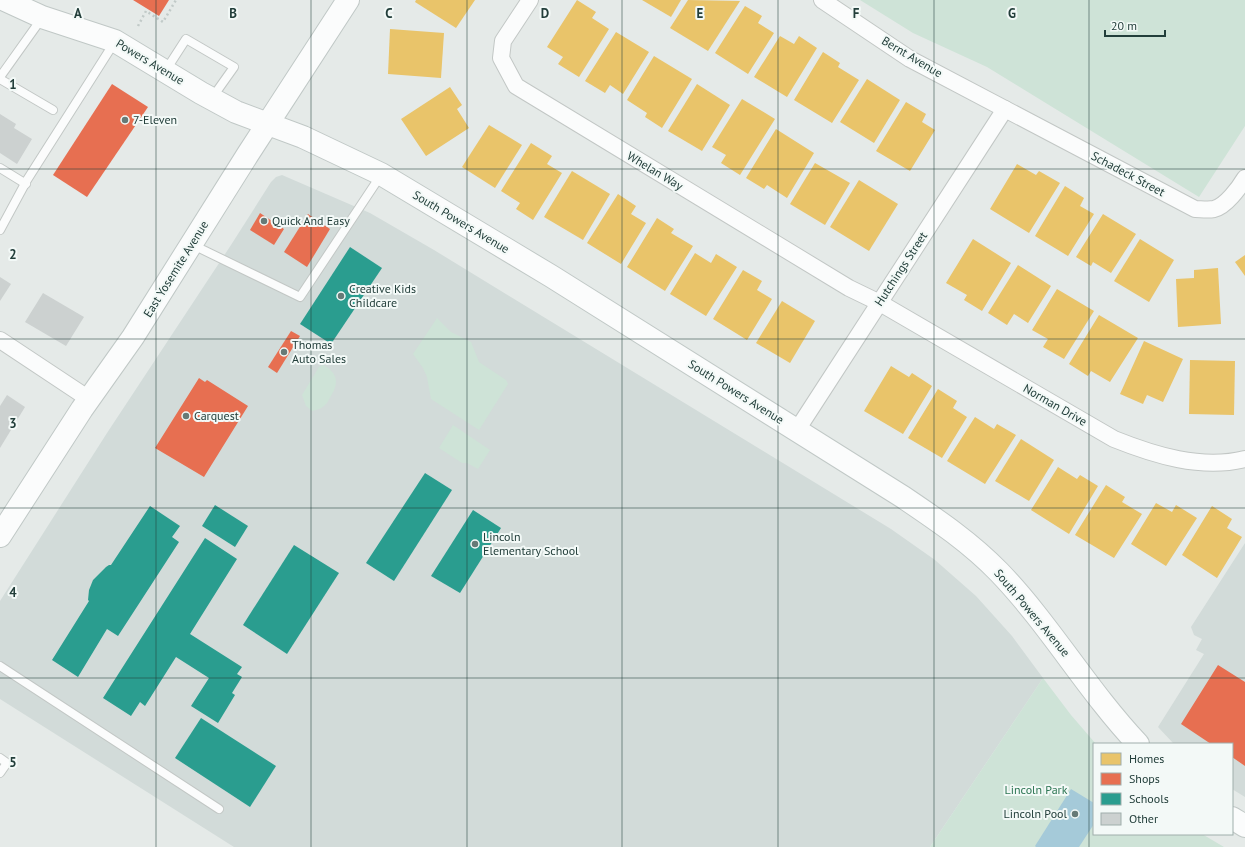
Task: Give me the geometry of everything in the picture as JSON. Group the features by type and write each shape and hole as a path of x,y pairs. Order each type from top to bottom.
{"street":[{"name":"Powers Avenue","path":"5,0 42,17 115,41 212,99 236,112 268,124"},
{"name":"East Yosemite Avenue","path":"0,536 89,399 133,336 348,0"},
{"name":"Whelan Way","path":"530,0 503,41 501,58 516,86 848,288 880,303"},
{"name":"Bernt Avenue","path":"822,0 910,59 1005,109"},
{"name":"Hutchings Street","path":"797,430 1005,109"},
{"name":"Schadeck Street","path":"1005,109 1195,209 1214,209 1225,203 1245,178"},
{"name":"South Powers Avenue","path":"268,124 303,137 381,174 551,276 797,430 945,525 974,547 998,571 1046,627 1100,699 1137,743"},
{"name":"Norman Drive","path":"880,303 1114,439 1138,449 1164,456 1188,460 1213,463 1245,459"},
{"path":"0,340 89,399"},
{"path":"1233,819 1245,826"}],"lane":[{"path":"42,17 0,78 53,110"},
{"path":"165,72 186,39 234,67 212,99"},
{"path":"0,230 26,184 115,41"},
{"path":"0,168 26,184"},
{"path":"192,244 300,297 381,174"},
{"path":"0,666 219,809"},
{"path":"0,758 7,762 0,773"}],"path":[{"path":"138,26 146,11 163,22 176,0"}],"shaded area":[{"name":"Lincoln Elementary School","path":"282,175 370,213 434,250 891,529 935,560 976,596 1012,636 1043,678 930,847 234,847 0,699 0,601 107,433 271,182 276,177"},
{"path":"1245,543 1245,797 1233,790 1233,743 1173,743 1158,727 1204,654 1196,650 1202,639 1194,635 1191,627"}],"green space":[{"path":"860,0 1245,0 1245,126 1199,197 987,67 913,33"},
{"path":"437,318 451,332 471,342 479,362 506,380 508,384 479,430 431,399 427,377 423,368 413,354"},
{"path":"323,365 332,371 336,379 336,383 334,391 327,403 320,409 312,411 306,406 302,395 319,367"},
{"path":"453,425 490,450 478,469 467,463 462,463 439,448"},
{"name":"Lincoln Park","path":"1043,678 1071,715 1095,743 1093,743 1093,835 1204,835 1224,847 930,847"}],"water":[{"name":"Lincoln Pool","path":"1071,789 1093,802 1093,826 1079,847 1035,846"}],"building: Homes":[{"path":"416,0 475,0 456,28 415,2"},
{"path":"577,0 596,12 592,18 609,29 579,77 558,64 563,57 547,47"},
{"path":"642,0 681,0 671,17"},
{"path":"688,0 740,1 708,51 670,28"},
{"path":"745,6 762,16 758,23 774,33 748,74 715,53"},
{"path":"390,29 444,33 441,78 388,74"},
{"path":"616,32 649,52 623,94 610,85 605,93 585,81"},
{"path":"780,36 794,44 799,36 817,48 787,97 754,77"},
{"path":"823,52 840,63 838,67 859,80 832,123 794,100"},
{"path":"654,56 692,79 662,128 645,117 647,113 627,100"},
{"path":"867,79 900,100 874,143 840,122"},
{"path":"697,84 730,105 702,151 668,131"},
{"path":"450,87 462,105 457,109 469,128 426,156 401,119"},
{"path":"742,99 775,119 740,175 721,163 726,155 712,147"},
{"path":"906,102 926,114 922,122 935,130 910,171 876,151"},
{"path":"489,125 522,145 495,188 462,167"},
{"path":"776,129 814,153 787,198 767,185 764,189 746,178"},
{"path":"531,143 552,156 547,164 562,173 533,220 516,209 520,203 501,191"},
{"path":"815,163 850,183 825,225 790,204"},
{"path":"1017,164 1036,175 1039,171 1060,183 1029,233 990,209"},
{"path":"572,171 610,194 583,240 544,217"},
{"path":"859,180 898,204 869,251 830,227"},
{"path":"1065,186 1084,198 1080,206 1094,214 1068,256 1035,236"},
{"path":"618,194 636,206 631,214 646,223 621,264 587,243"},
{"path":"1103,214 1136,234 1111,273 1093,262 1091,266 1076,257"},
{"path":"657,218 674,229 671,233 693,246 665,291 627,267"},
{"path":"973,239 1011,263 982,311 964,300 967,295 946,283"},
{"path":"1140,239 1174,260 1149,302 1114,281"},
{"path":"695,253 711,263 716,254 737,267 706,316 670,294"},
{"path":"1245,255 1245,276 1235,262"},
{"path":"1018,265 1051,286 1028,323 1014,314 1007,325 988,313"},
{"path":"1218,268 1221,324 1178,327 1176,279 1194,278 1194,270"},
{"path":"743,270 762,281 757,290 772,299 747,340 713,319"},
{"path":"1057,289 1094,311 1064,359 1043,347 1048,339 1032,330"},
{"path":"782,301 815,321 790,363 756,343"},
{"path":"1099,315 1138,338 1110,382 1091,371 1088,376 1069,364"},
{"path":"1144,341 1183,359 1163,402 1147,395 1143,404 1120,394"},
{"path":"1190,360 1235,361 1234,415 1189,414"},
{"path":"891,366 909,377 912,373 932,386 903,434 864,411"},
{"path":"938,389 957,401 953,408 967,417 942,458 908,438"},
{"path":"975,417 994,429 997,424 1016,435 985,484 947,461"},
{"path":"1021,439 1054,460 1029,501 995,481"},
{"path":"1058,467 1077,479 1080,475 1098,486 1069,534 1031,510"},
{"path":"1106,485 1125,497 1122,502 1142,514 1114,558 1075,535"},
{"path":"1156,503 1172,512 1176,505 1197,518 1166,566 1131,544"},
{"path":"1212,506 1232,519 1227,528 1242,537 1217,578 1182,555"}],"building: Shops":[{"path":"133,0 169,0 159,16"},
{"path":"112,84 148,107 87,197 53,175"},
{"name":"Quick And Easy","path":"260,213 284,229 274,245 250,230"},
{"path":"308,214 330,229 307,267 284,252"},
{"name":"Thomas Auto Sales","path":"291,331 300,336 277,373 268,367"},
{"path":"199,378 205,382 207,380 248,406 204,477 155,448"},
{"path":"1218,665 1245,682 1245,766 1233,758 1233,743 1210,743 1181,724"}],"building: Schools":[{"name":"Creative Kids Childcare","path":"350,247 382,268 331,344 300,324"},
{"path":"425,473 452,490 394,581 366,563"},
{"path":"215,505 248,526 235,547 202,526"},
{"path":"150,506 180,526 172,537 179,542 118,636 107,629 78,677 52,660 89,601 89,590 93,580 106,567 111,565"},
{"path":"473,510 501,528 460,593 431,576"},
{"path":"205,538 237,559 190,634 242,667 237,674 242,677 232,693 235,695 218,723 191,706 209,678 176,657 145,706 140,702 131,716 103,698"},
{"path":"294,545 339,573 287,654 243,625"},
{"path":"201,718 276,766 250,807 175,758"}],"building: Other":[{"path":"0,114 16,124 14,128 32,139 17,164 0,153"},
{"path":"0,277 11,284 0,301"},
{"path":"43,293 84,317 66,346 25,322"},
{"path":"7,395 25,407 0,448 0,406"}],"place":[{"name":"7-Eleven","path":"125,120"},
{"name":"Quick And Easy","path":"264,221"},
{"name":"Creative Kids Childcare","path":"341,296"},
{"name":"Thomas Auto Sales","path":"284,352"},
{"name":"Carquest","path":"186,416"},
{"name":"Lincoln Elementary School","path":"475,544"},
{"name":"Lincoln Pool","path":"1075,814"}]}
